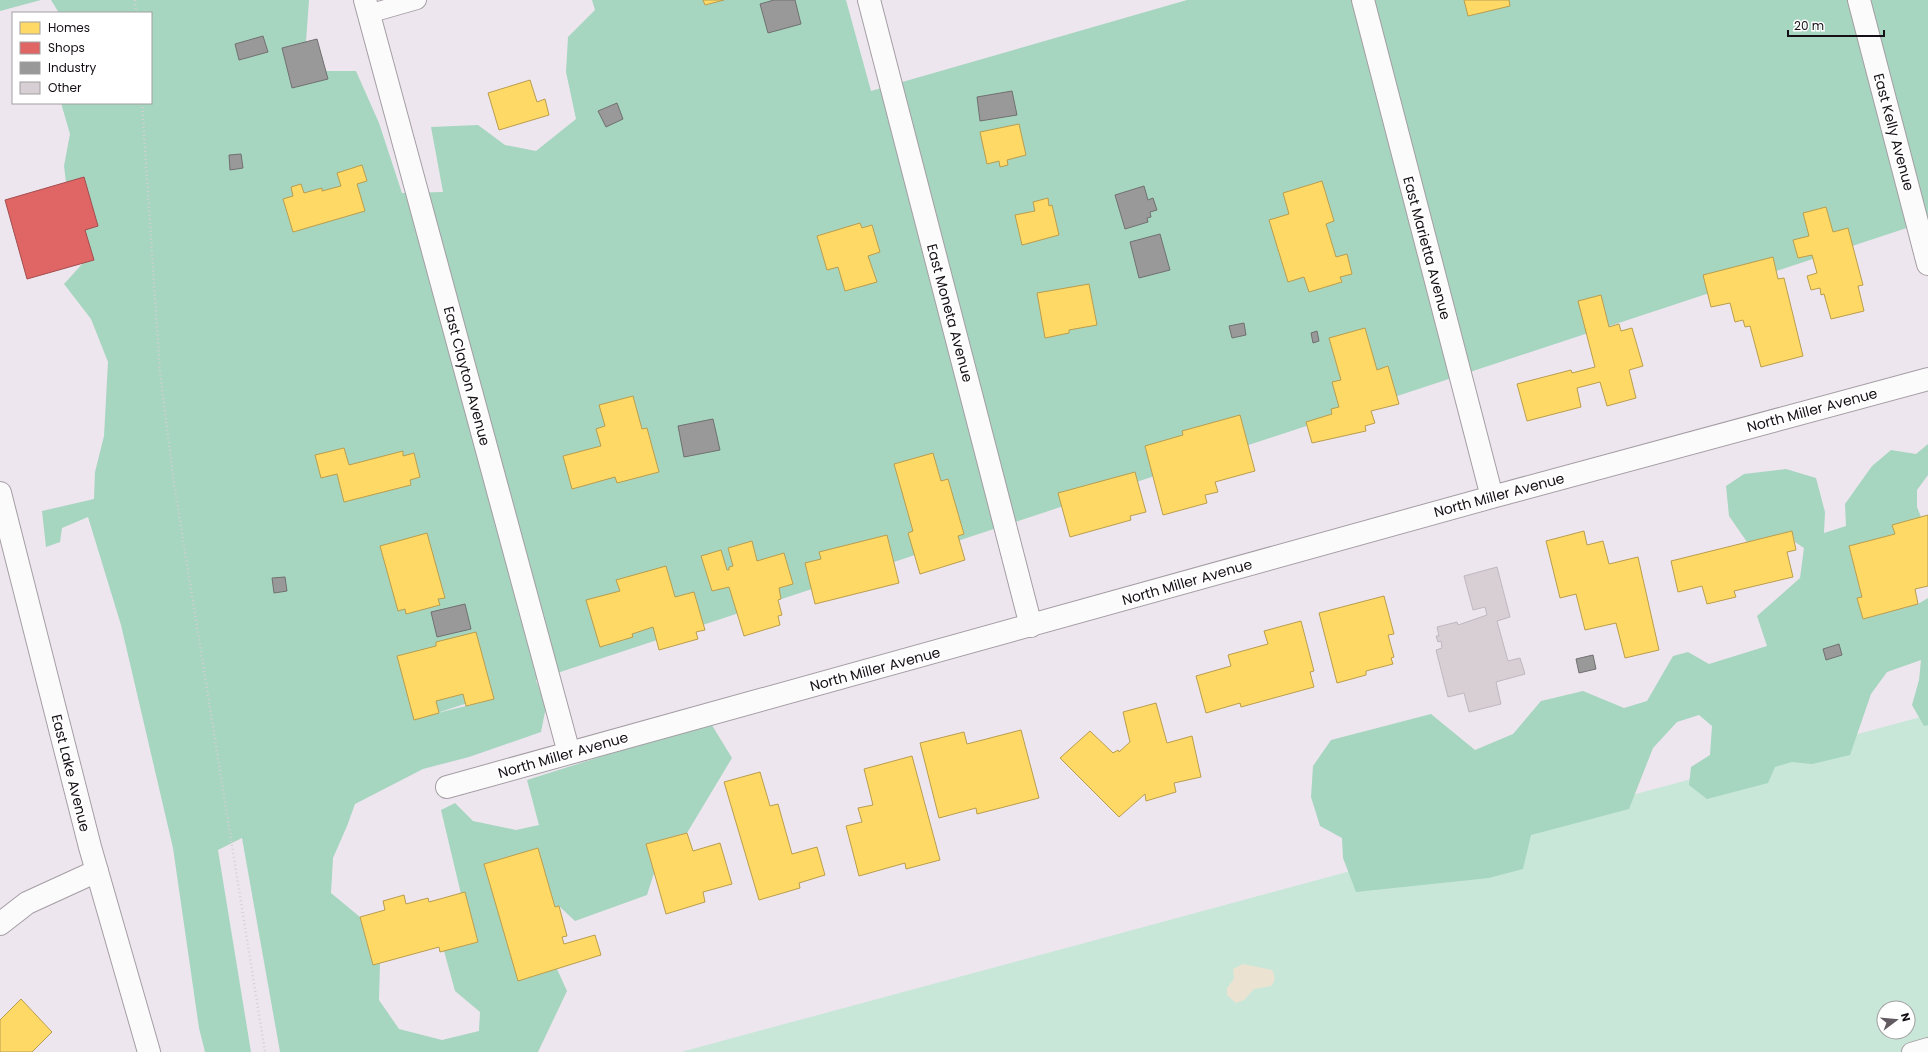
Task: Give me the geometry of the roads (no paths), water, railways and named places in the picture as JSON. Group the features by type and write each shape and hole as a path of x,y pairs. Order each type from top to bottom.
{"street":[{"name":"East Moneta Avenue","path":"869,0 1031,626"},
{"name":"East Marietta Avenue","path":"1363,0 1492,497"},
{"name":"East Kelly Avenue","path":"1859,0 1928,264"},
{"name":"East Clayton Avenue","path":"367,7 569,753"},
{"name":"North Miller Avenue","path":"447,787 1492,497 1928,379"},
{"name":"East Lake Avenue","path":"0,493 97,871 149,1052"},
{"path":"0,924 14,912 33,900 97,871"}],"lane":[{"path":"367,7 417,0"},
{"path":"1911,1052 1928,1047"}]}
